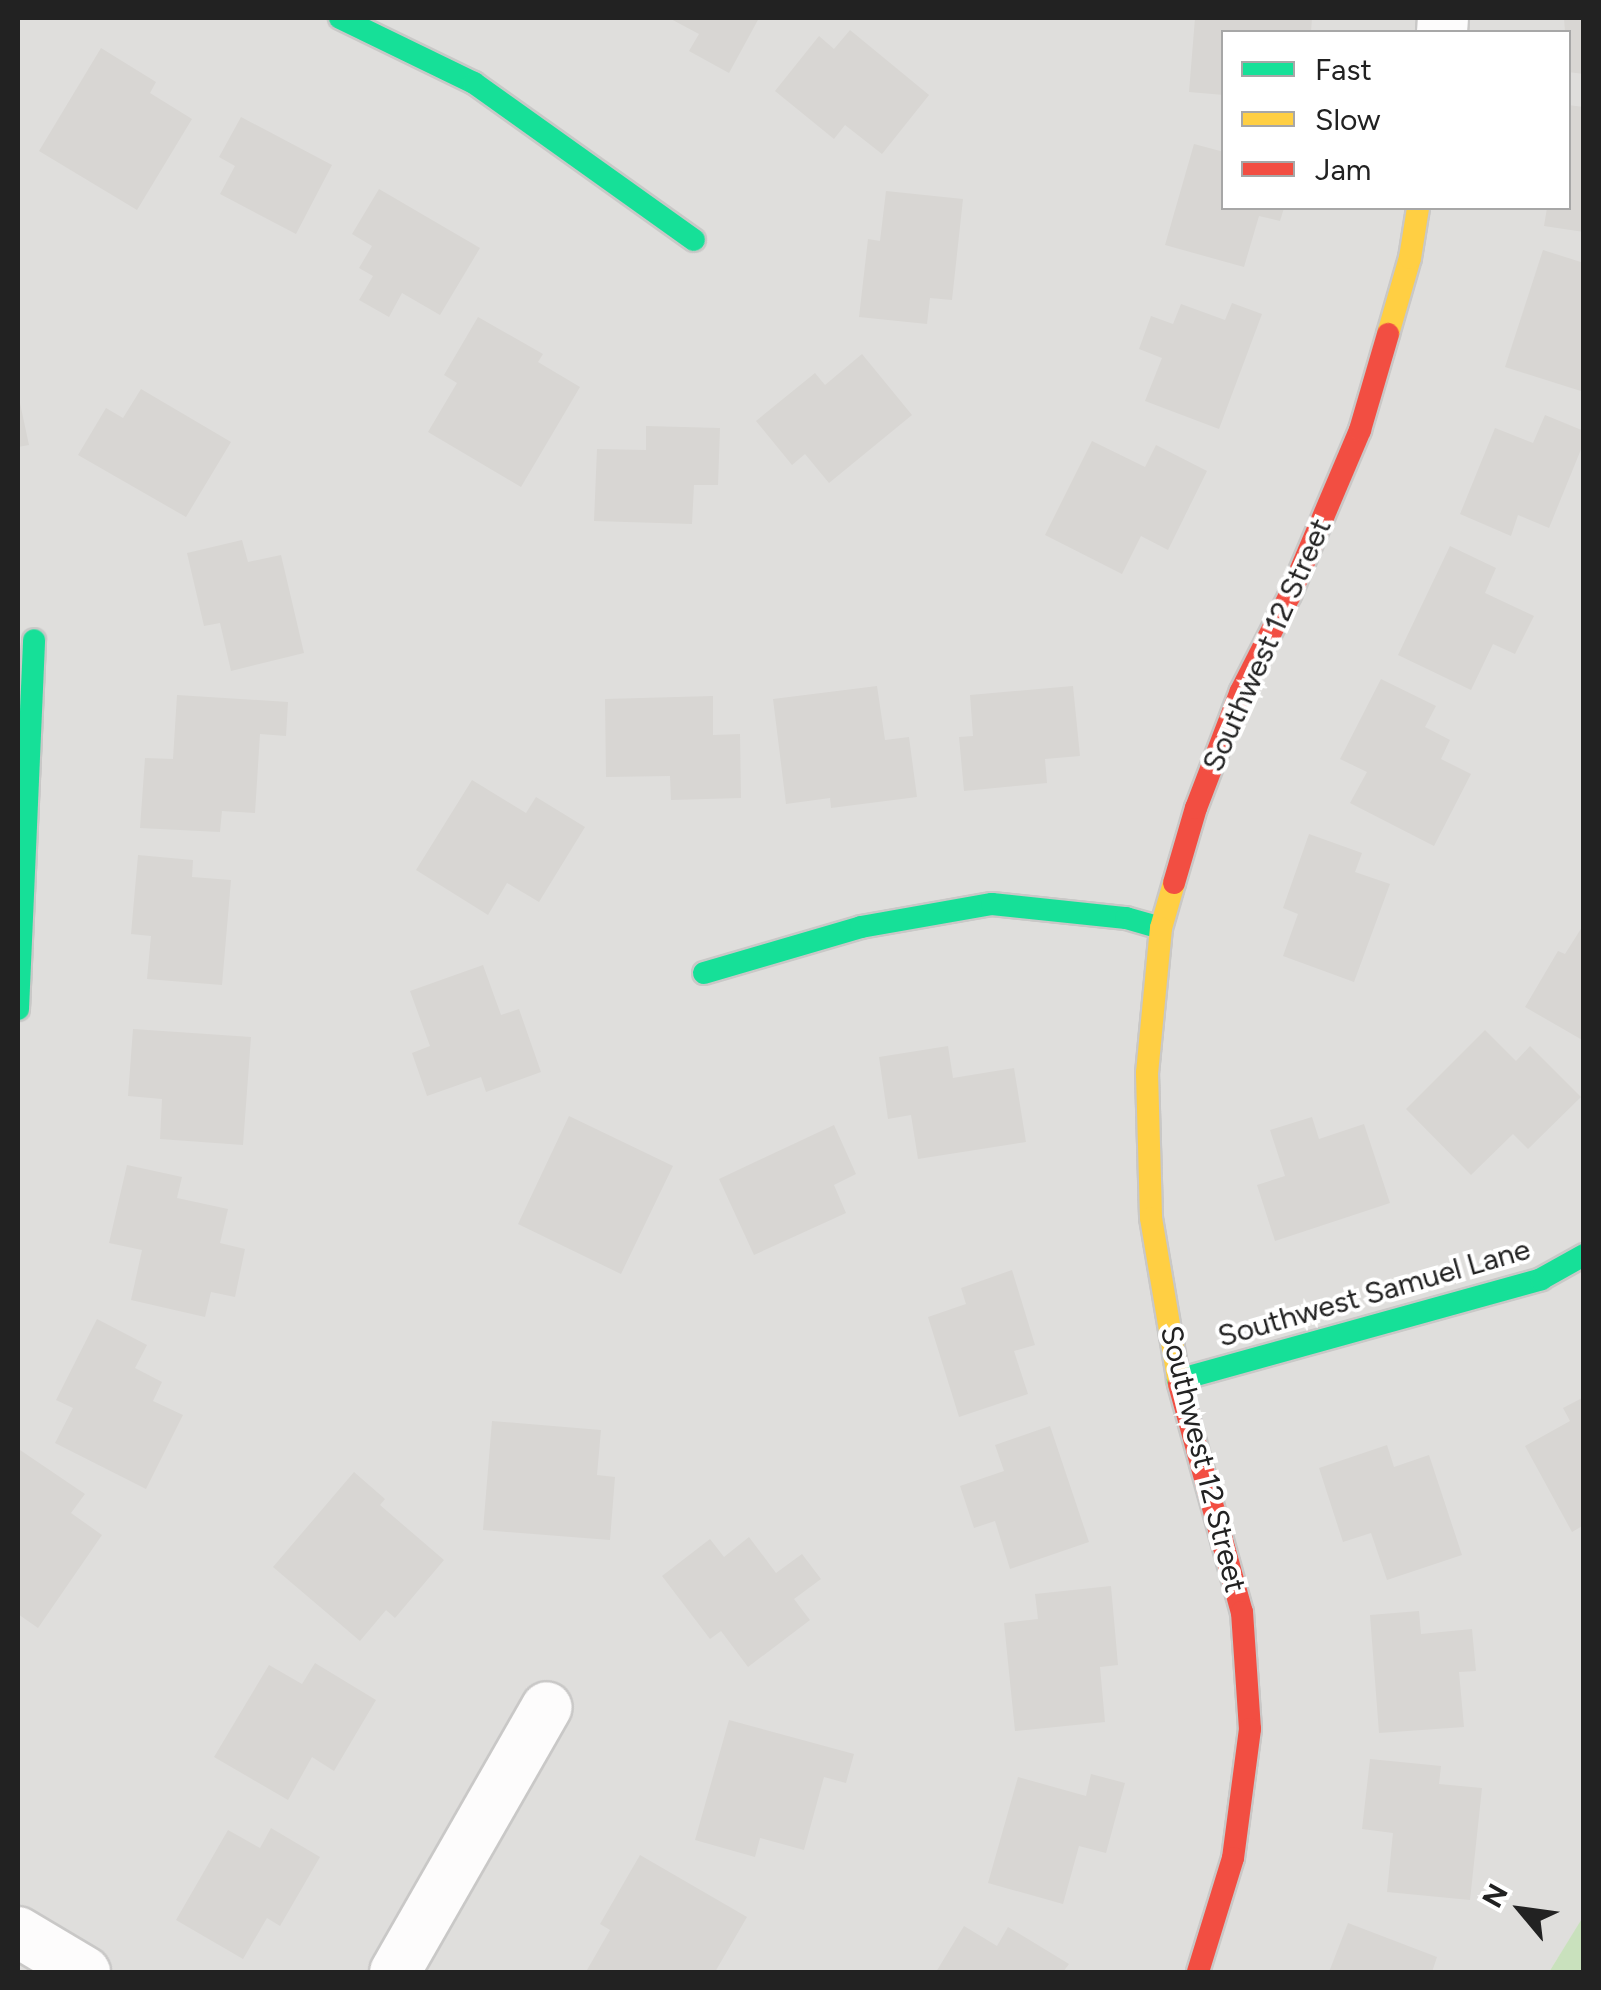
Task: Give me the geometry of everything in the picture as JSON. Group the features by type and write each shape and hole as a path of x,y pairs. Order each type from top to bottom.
{"street":[{"path":"340,18 474,83 694,240"},
{"name":"Southwest 12 Street","path":"1198,1972 1232,1858 1250,1729 1242,1612 1178,1380 1151,1218 1147,1073 1161,928 1196,808 1241,691 1290,595 1360,430 1410,258 1418,210"},
{"path":"18,1009 34,640"},
{"path":"704,974 861,928 992,904 1126,918 1161,928"},
{"name":"Southwest Samuel Lane","path":"1178,1380 1541,1279 1584,1255"},
{"path":"395,1972 547,1707"},
{"path":"18,1932 85,1972"}],"shaded area":[{"path":"18,18 1583,18 1584,1917 1549,1972 18,1972"}],"green space":[{"path":"1583,1917 1583,1972 1549,1972"}],"building":[{"path":"669,18 759,18 729,73 689,51 699,34"},
{"path":"1195,18 1312,18 1311,30 1221,30 1221,95 1189,92"},
{"path":"1564,18 1584,18 1584,74 1571,72 1571,30 1565,30"},
{"path":"850,30 929,95 882,154 845,125 834,139 775,91 819,36 834,49"},
{"path":"101,48 156,82 150,93 192,119 137,210 39,151"},
{"path":"1571,105 1584,107 1584,232 1544,226 1547,210 1571,210"},
{"path":"241,117 332,165 296,234 220,194 235,166 219,157"},
{"path":"1194,144 1221,151 1221,210 1283,210 1280,221 1259,216 1244,267 1165,245"},
{"path":"379,189 480,248 440,315 402,293 389,317 359,300 373,276 359,268 372,246 352,234"},
{"path":"886,191 963,199 952,300 930,298 927,324 859,317 868,239 880,241"},
{"path":"1543,250 1584,263 1584,392 1505,367"},
{"path":"1232,303 1262,314 1219,429 1145,401 1162,358 1139,349 1151,316 1173,324 1181,304 1225,320"},
{"path":"478,317 543,354 538,362 580,387 521,487 428,432 457,383 444,375"},
{"path":"862,354 912,415 829,483 805,454 792,465 756,421 815,373 825,385"},
{"path":"141,389 231,442 186,517 78,455 106,408 123,418"},
{"path":"18,394 29,445 18,447"},
{"path":"1545,415 1584,431 1584,442 1549,528 1518,515 1511,536 1460,514 1495,428 1533,443"},
{"path":"646,426 720,428 718,485 694,485 692,524 594,521 597,449 646,450"},
{"path":"1092,441 1145,467 1156,445 1207,471 1168,550 1141,536 1122,574 1045,535"},
{"path":"242,540 248,562 281,555 304,653 231,671 220,623 204,626 187,553"},
{"path":"1450,546 1496,568 1485,593 1534,616 1515,654 1493,644 1471,690 1398,655"},
{"path":"1381,679 1436,706 1425,727 1450,740 1441,759 1471,774 1434,846 1350,803 1367,772 1340,759"},
{"path":"877,686 885,740 909,737 917,797 831,808 830,798 786,804 773,699"},
{"path":"1073,686 1080,756 1045,759 1047,783 964,791 959,737 973,736 970,695"},
{"path":"177,695 288,702 286,736 260,734 255,813 222,811 220,832 140,828 145,758 173,759"},
{"path":"713,696 713,735 740,734 741,798 671,800 670,776 606,777 605,699"},
{"path":"472,780 526,813 536,797 585,827 539,902 507,883 488,915 416,870"},
{"path":"1309,834 1362,853 1355,872 1390,884 1354,982 1283,956 1298,914 1283,908"},
{"path":"138,855 193,860 192,877 231,880 222,985 147,979 151,936 131,934"},
{"path":"1584,924 1584,1041 1525,1007 1558,951 1565,954"},
{"path":"483,965 501,1015 519,1009 541,1072 486,1092 481,1077 427,1096 412,1053 430,1046 410,991"},
{"path":"133,1029 251,1037 243,1145 160,1139 162,1099 128,1096"},
{"path":"1485,1030 1516,1061 1530,1046 1581,1097 1528,1149 1513,1134 1471,1175 1406,1109"},
{"path":"948,1046 953,1078 1014,1068 1026,1142 918,1159 911,1115 888,1119 879,1057"},
{"path":"569,1116 673,1166 621,1274 518,1224"},
{"path":"1312,1117 1319,1139 1364,1124 1390,1203 1275,1241 1257,1185 1285,1176 1270,1130"},
{"path":"834,1125 856,1174 834,1185 846,1213 754,1255 719,1179"},
{"path":"127,1165 182,1177 177,1198 228,1209 220,1243 245,1249 235,1297 211,1292 205,1317 131,1300 142,1250 109,1243"},
{"path":"1012,1270 1035,1345 1014,1351 1028,1394 959,1417 928,1317 966,1304 961,1288"},
{"path":"97,1319 147,1345 135,1368 162,1382 153,1401 183,1415 146,1489 55,1443 73,1408 56,1400"},
{"path":"1584,1397 1584,1525 1572,1532 1525,1446 1570,1421 1563,1408"},
{"path":"492,1421 601,1430 597,1475 615,1477 610,1540 483,1530"},
{"path":"1050,1426 1089,1542 1010,1569 995,1521 974,1528 960,1486 1004,1471 995,1445"},
{"path":"1387,1445 1394,1467 1429,1455 1462,1555 1387,1580 1371,1533 1343,1542 1319,1468"},
{"path":"20,1450 85,1494 71,1513 102,1535 38,1628 18,1614"},
{"path":"354,1472 385,1499 380,1505 444,1560 395,1618 386,1610 360,1641 273,1567"},
{"path":"749,1537 776,1573 802,1554 821,1579 794,1599 810,1620 748,1667 721,1631 710,1639 662,1576 710,1539 724,1557"},
{"path":"1111,1586 1118,1665 1100,1667 1105,1722 1015,1731 1004,1623 1038,1619 1035,1594"},
{"path":"1419,1611 1421,1634 1472,1629 1476,1671 1459,1672 1464,1727 1379,1733 1370,1615"},
{"path":"315,1663 376,1700 334,1771 312,1757 288,1800 214,1757 269,1665 302,1684"},
{"path":"729,1720 854,1754 846,1783 824,1777 804,1850 760,1838 755,1857 695,1840"},
{"path":"1370,1759 1441,1766 1439,1784 1482,1788 1470,1900 1387,1892 1393,1833 1362,1829"},
{"path":"1091,1774 1125,1783 1106,1853 1079,1846 1063,1904 988,1883 1018,1777 1086,1796"},
{"path":"271,1828 320,1857 280,1926 267,1918 243,1959 176,1920 228,1830 260,1848"},
{"path":"640,1855 747,1917 715,1972 587,1970 610,1930 600,1924"},
{"path":"1348,1923 1437,1957 1432,1972 1329,1972"},
{"path":"964,1926 997,1946 1008,1927 1069,1964 1063,1972 936,1972"}],"traffic: fast":[{"path":"340,18 474,83 694,240"},
{"path":"18,1009 34,640"},
{"path":"704,973 861,927 992,904 1126,918 1161,928"},
{"path":"1178,1380 1541,1279 1584,1255"}],"traffic: slow":[{"path":"1388,334 1410,258 1418,210"},
{"path":"1174,883 1161,928 1147,1073 1151,1218 1179,1384"}],"traffic: jam":[{"path":"1174,883 1196,808 1241,691 1290,595 1360,430 1388,334"},
{"path":"1179,1384 1242,1612 1250,1729 1233,1858 1198,1972"}]}
